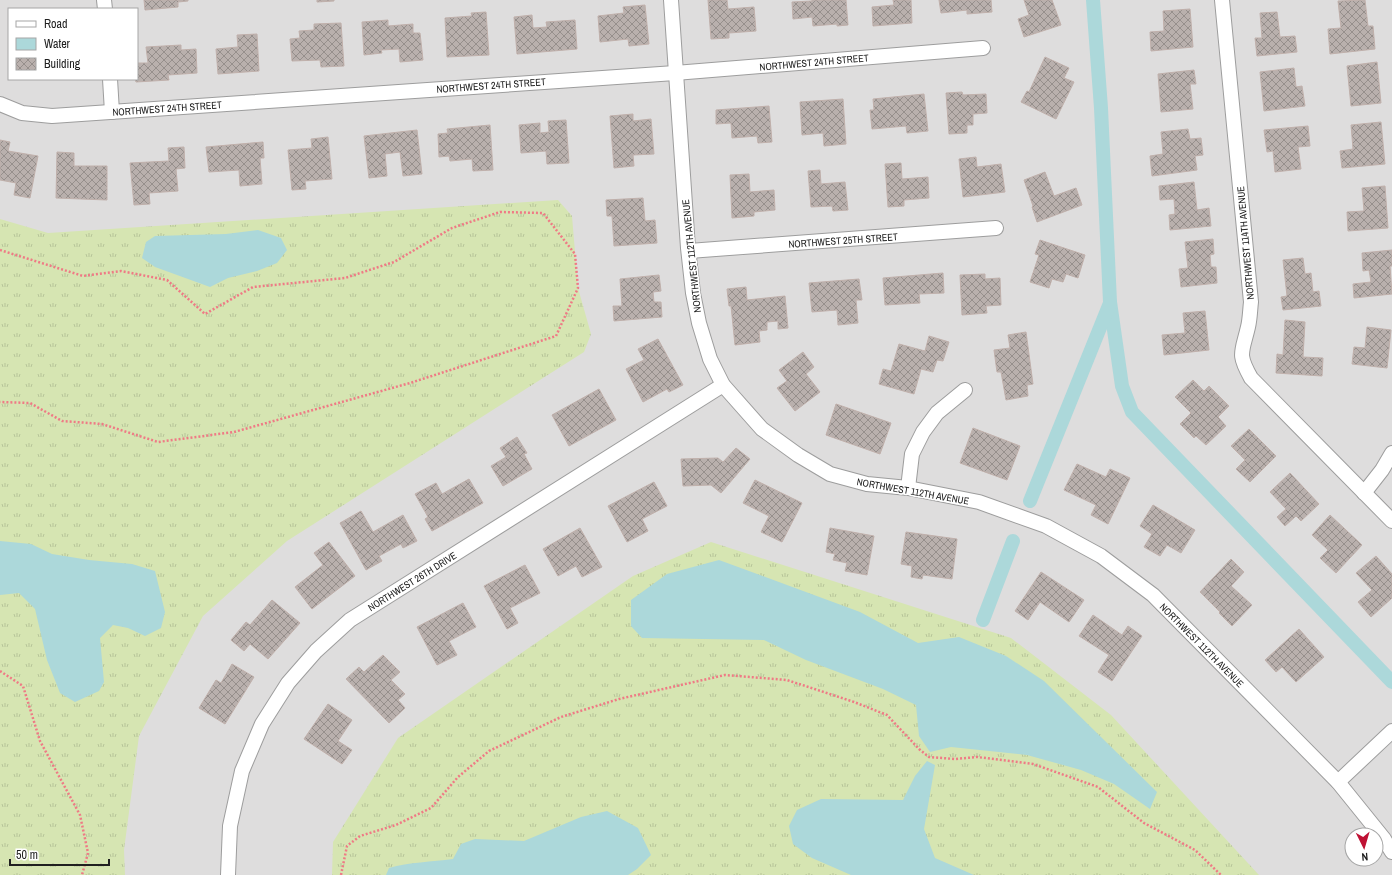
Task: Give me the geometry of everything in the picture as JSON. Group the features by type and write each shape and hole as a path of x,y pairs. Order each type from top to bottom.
{"street":[{"name":"NORTHWEST 112TH AVENUE","path":"671,0 675,73 693,293 699,323 710,359 723,385 762,429 798,455 830,474 867,484 908,488 979,502 1046,526 1101,556 1153,596 1338,782 1384,839 1392,852"},
{"name":"NORTHWEST 114TH AVENUE","path":"1222,0 1251,302 1248,327 1242,347 1243,363 1251,378 1392,521"},
{"name":"NORTHWEST 24TH STREET","path":"0,104 22,113 52,116 675,73 983,48"},
{"path":"110,80 112,112"},
{"name":"NORTHWEST 25TH STREET","path":"689,251 996,228"},
{"name":"NORTHWEST 26TH DRIVE","path":"228,875 230,826 242,771 262,724 288,683 316,651 350,620 723,385"},
{"path":"908,488 912,454 923,432 937,413 965,390"},
{"path":"1364,492 1382,470 1392,453"},
{"path":"1338,782 1392,731"}],"path":[{"path":"0,250 83,276 122,271 167,280 205,314 253,287 345,278 394,262 452,228 500,212 543,213 575,254 578,288 556,336 410,383 234,432 158,442 102,424 62,421 30,403 0,402"},
{"path":"0,671 23,686 40,741 80,815 88,853 82,875"},
{"path":"341,875 347,846 360,836 396,825 431,808 458,777 489,751 561,717 619,699 725,675 787,680 854,702 887,715 919,749 929,757 956,759 978,757 1033,764 1098,787 1144,823 1195,850 1221,875"}],"shaded area":[{"path":"0,0 1392,0 1392,875 0,875"}],"green space":[{"path":"558,200 572,216 578,288 591,334 584,352 287,541 203,616 139,736 124,850 125,875 0,875 0,219 48,233"},
{"path":"711,542 1011,638 1111,715 1259,875 332,875 333,842 398,738 633,576"}],"water":[{"path":"258,230 281,238 287,250 277,263 257,271 228,278 210,287 155,267 142,258 146,242 155,236 226,234"},
{"path":"0,541 31,544 52,554 89,560 132,564 155,571 165,612 161,628 145,636 128,628 113,625 100,638 104,682 99,691 75,702 60,693 47,660 35,609 19,593 0,595"},
{"path":"719,560 860,612 918,643 959,637 1006,656 1044,681 1157,792 1150,809 1114,784 1081,770 1027,755 951,747 930,752 919,736 916,705 883,689 806,660 764,640 642,638 631,626 631,600 667,574"},
{"path":"927,761 935,765 924,829 935,858 974,875 851,875 812,858 793,844 789,826 797,810 821,799 903,800 915,776"},
{"path":"607,811 638,828 651,855 637,869 628,875 386,875 389,868 397,866 453,859 461,844 475,839 524,841 581,817"}],"building":[{"path":"144,0 188,1 178,2 178,7 145,10"},
{"path":"317,0 334,0 334,1 317,2"},
{"path":"708,0 727,0 728,9 754,7 756,31 729,33 729,38 711,39"},
{"path":"812,0 846,0 848,25 837,26 837,24 813,26 812,17 793,19 792,2"},
{"path":"893,0 911,0 912,23 873,26 872,7 894,5"},
{"path":"939,0 991,0 992,12 967,14 967,10 941,13"},
{"path":"1024,0 1052,0 1061,25 1024,37 1018,19 1029,15"},
{"path":"1365,0 1368,26 1373,26 1375,49 1330,54 1328,29 1341,28 1338,1"},
{"path":"645,5 649,44 629,46 628,39 600,42 598,16 624,13 623,7"},
{"path":"1190,9 1193,47 1151,51 1150,32 1164,31 1163,11"},
{"path":"486,12 489,55 447,57 445,18 472,16 471,13"},
{"path":"1277,12 1280,37 1295,36 1297,52 1257,56 1255,38 1262,38 1260,13"},
{"path":"532,15 533,28 547,27 546,22 575,20 577,49 517,54 514,17"},
{"path":"388,20 388,26 413,24 413,33 420,33 423,60 400,62 399,49 381,50 382,53 364,55 362,22"},
{"path":"341,23 344,66 321,67 320,60 292,61 290,39 300,38 299,31 314,30 314,24"},
{"path":"257,34 259,71 218,74 216,49 238,47 237,35"},
{"path":"181,45 181,50 196,49 197,73 168,75 169,80 136,82 135,80 138,80 138,63 148,63 146,47"},
{"path":"1045,57 1069,68 1064,78 1074,82 1056,119 1021,102 1027,91 1029,92"},
{"path":"1377,62 1381,103 1351,106 1347,66"},
{"path":"1294,68 1296,87 1302,86 1305,106 1264,111 1260,72"},
{"path":"1194,70 1196,84 1190,84 1193,109 1161,112 1158,74"},
{"path":"962,92 963,95 986,94 987,113 973,114 973,125 967,125 967,133 949,134 946,93"},
{"path":"924,94 928,131 907,133 906,126 872,129 870,110 874,110 873,99"},
{"path":"843,99 846,144 824,146 823,133 802,135 800,102"},
{"path":"769,106 772,142 758,143 757,136 732,138 731,123 716,124 716,110"},
{"path":"633,114 633,121 651,119 654,154 633,155 634,166 614,168 610,116"},
{"path":"566,120 569,163 547,164 546,151 521,153 519,125 540,123 540,133 549,132 548,121"},
{"path":"1381,122 1385,164 1342,168 1340,151 1353,149 1351,125"},
{"path":"490,125 493,170 473,171 472,159 450,161 449,156 439,157 438,134 448,133 447,129"},
{"path":"1308,126 1310,146 1298,147 1301,169 1275,172 1273,151 1267,152 1264,130"},
{"path":"1188,129 1190,139 1201,138 1203,155 1195,156 1197,170 1152,176 1150,156 1163,154 1161,132"},
{"path":"417,130 422,174 403,176 400,152 385,154 387,176 369,178 364,136"},
{"path":"328,137 332,179 305,181 306,189 292,190 288,150 312,148 311,139"},
{"path":"0,140 10,142 8,151 38,156 30,198 14,195 16,183 0,180"},
{"path":"263,142 264,158 260,158 262,184 240,186 239,170 209,172 206,147"},
{"path":"184,147 185,168 176,169 178,191 149,193 150,204 134,205 130,163 169,161 168,148"},
{"path":"57,152 74,153 74,166 107,166 107,200 56,198"},
{"path":"976,157 977,167 1001,164 1005,192 963,197 959,159"},
{"path":"901,163 902,179 928,177 929,198 904,200 904,206 888,207 885,164"},
{"path":"820,170 821,184 845,182 848,210 833,211 832,206 811,207 808,171"},
{"path":"1045,172 1054,196 1076,188 1082,205 1037,222 1024,180"},
{"path":"749,174 750,192 774,190 775,210 754,212 754,216 732,218 730,175"},
{"path":"1194,182 1197,210 1209,208 1211,226 1170,230 1169,215 1175,214 1174,199 1160,200 1159,186"},
{"path":"1385,186 1388,228 1348,231 1347,212 1364,211 1362,188"},
{"path":"643,198 645,221 655,220 657,243 614,246 612,216 607,216 606,200"},
{"path":"1213,239 1214,254 1210,255 1211,267 1216,267 1217,283 1181,287 1179,269 1188,268 1185,242"},
{"path":"1040,240 1085,255 1078,278 1066,274 1063,282 1052,279 1049,288 1030,282 1039,255 1035,254"},
{"path":"1392,250 1392,266 1390,266 1392,294 1354,298 1353,284 1371,282 1369,270 1363,271 1362,253"},
{"path":"1303,258 1305,274 1311,273 1313,292 1319,291 1321,306 1283,310 1281,297 1287,296 1283,260"},
{"path":"943,273 944,293 919,294 920,303 885,305 883,278"},
{"path":"985,274 985,279 1000,278 1001,305 986,306 987,313 962,315 960,275"},
{"path":"659,275 661,291 653,292 654,302 661,302 662,317 614,321 613,306 622,306 620,279"},
{"path":"859,279 862,300 856,300 858,323 838,325 837,310 812,312 809,283"},
{"path":"746,287 747,300 785,296 788,328 778,329 778,321 767,322 767,330 759,331 760,342 735,345 731,306 729,306 727,289"},
{"path":"1205,311 1209,350 1164,355 1162,335 1185,333 1183,313"},
{"path":"1285,320 1305,322 1303,357 1323,358 1322,376 1276,373 1277,354 1283,355"},
{"path":"1367,327 1391,330 1387,368 1352,364 1354,347 1365,348"},
{"path":"1026,332 1033,384 1027,385 1028,396 1006,400 1001,372 997,372 994,350 1010,348 1008,335"},
{"path":"929,336 949,342 943,361 937,360 933,372 921,369 914,394 879,384 883,369 891,371 899,344 925,351"},
{"path":"658,339 683,385 669,392 667,389 643,402 626,369 644,360 638,349"},
{"path":"803,352 814,367 806,374 820,392 795,411 777,388 787,381 779,370"},
{"path":"1193,380 1204,391 1209,386 1229,406 1218,417 1226,426 1206,445 1196,436 1194,438 1180,424 1191,413 1175,397"},
{"path":"599,389 616,420 569,446 552,415"},
{"path":"836,404 891,423 880,454 826,435"},
{"path":"973,428 1020,446 1007,480 960,463"},
{"path":"1249,429 1276,456 1250,482 1236,469 1245,460 1231,446"},
{"path":"517,437 527,453 524,454 532,469 503,486 491,466 506,457 500,448"},
{"path":"736,448 750,459 721,493 711,485 683,486 681,459 718,458 723,462"},
{"path":"1077,464 1106,477 1110,469 1130,478 1108,524 1091,515 1096,505 1064,490"},
{"path":"1290,473 1319,504 1301,521 1296,516 1285,526 1277,517 1286,509 1270,492"},
{"path":"469,479 483,503 432,531 425,519 428,517 415,494 436,483 442,494"},
{"path":"755,480 802,503 782,542 761,532 769,516 743,503"},
{"path":"654,482 667,506 642,519 648,531 627,542 608,506"},
{"path":"1153,505 1195,530 1181,553 1167,545 1160,556 1144,547 1152,534 1140,526"},
{"path":"361,511 373,532 403,515 417,541 403,548 401,544 379,556 382,561 366,570 340,523"},
{"path":"1330,515 1362,545 1336,573 1320,558 1328,550 1312,535"},
{"path":"580,528 602,567 582,577 576,566 558,576 543,549"},
{"path":"830,528 874,536 867,575 845,571 847,563 833,560 835,554 826,552"},
{"path":"906,532 957,539 952,579 923,575 922,579 911,577 912,566 901,564"},
{"path":"329,542 355,576 312,609 295,587 323,565 314,553"},
{"path":"1376,556 1392,574 1392,598 1371,617 1358,602 1372,590 1356,573"},
{"path":"1231,559 1244,572 1231,586 1252,605 1232,626 1200,592"},
{"path":"525,565 540,593 510,608 518,623 507,629 484,586"},
{"path":"1041,572 1084,600 1069,622 1040,602 1028,620 1015,611"},
{"path":"272,600 300,623 268,659 250,644 244,651 231,640 246,622 250,625"},
{"path":"463,603 476,627 449,641 457,655 437,665 417,627"},
{"path":"1093,615 1122,635 1128,626 1142,636 1112,681 1098,672 1109,655 1079,636"},
{"path":"1299,629 1324,657 1296,682 1282,667 1276,672 1265,660"},
{"path":"383,655 400,672 391,680 405,694 398,700 405,708 389,723 346,679 359,667 364,672"},
{"path":"232,664 254,677 225,724 199,708 216,680 221,683"},
{"path":"328,704 352,720 338,741 352,750 342,764 304,739"}],"waterway":[{"path":"1093,0 1101,108 1110,302 1122,386 1132,412 1392,682"},
{"path":"1030,501 1110,303"},
{"path":"983,620 1013,541"}]}
